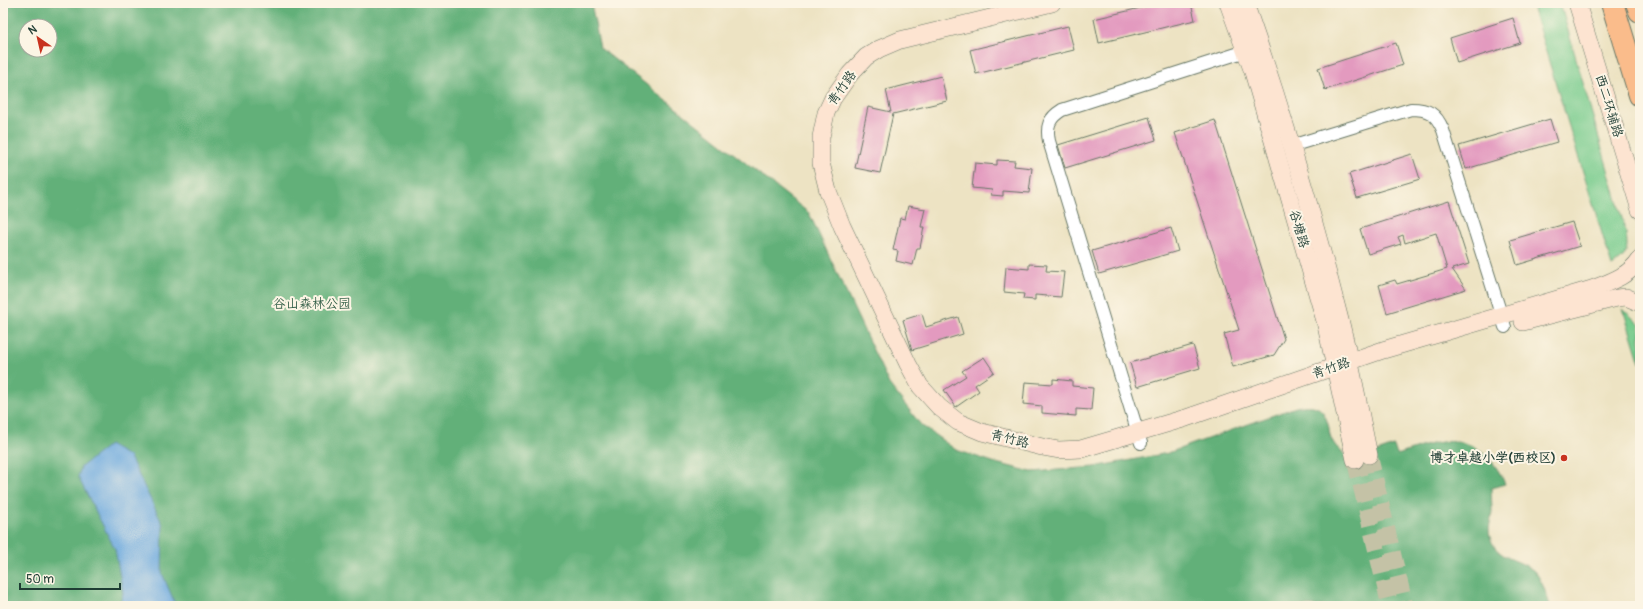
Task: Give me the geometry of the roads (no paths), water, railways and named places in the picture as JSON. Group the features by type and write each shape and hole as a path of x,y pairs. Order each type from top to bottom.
{"highway":[{"path":"1612,3 1640,95"},
{"path":"1638,3 1640,11"}],"street":[{"name":"青竹路","path":"1032,3 898,36 863,53 846,71 829,95 821,112 816,135 816,163 823,192 837,228 903,366 916,387 936,411 956,426 980,436 1042,452 1059,454 1082,453 1139,438 1186,418 1343,370 1386,361 1503,321 1618,279 1628,272 1640,259"},
{"name":"青竹路","path":"1052,3 900,40 879,49 866,57 850,74 833,98 826,113 821,137 821,163 828,191 842,226 905,357 920,386 939,408 958,422 982,432 1059,450 1081,449 1139,438"},
{"name":"谷塘路","path":"1228,3 1246,51 1281,164 1325,321 1343,370 1362,457"},
{"name":"谷塘路","path":"1245,3 1271,77 1339,317 1343,370"},
{"name":"西二环辅路","path":"1577,3 1640,210"},
{"path":"1139,438 1049,141 1047,131 1049,120 1062,110 1246,51"},
{"path":"1291,146 1411,109 1424,110 1430,113 1437,119 1443,130 1503,321"},
{"name":"青竹路","path":"1503,321 1617,298 1626,297 1640,303"}],"water":[{"path":"109,445 130,457 163,525 162,573 176,606 119,606 123,593 115,549 78,477 81,467"}],"tunnel":[{"path":"1369,455 1405,606"},
{"path":"1355,460 1390,606"}],"place":[{"name":"博才卓越小学(西校区)","path":"1564,458"}],"park label":[{"name":"谷山森林公园","path":"312,304"}]}
